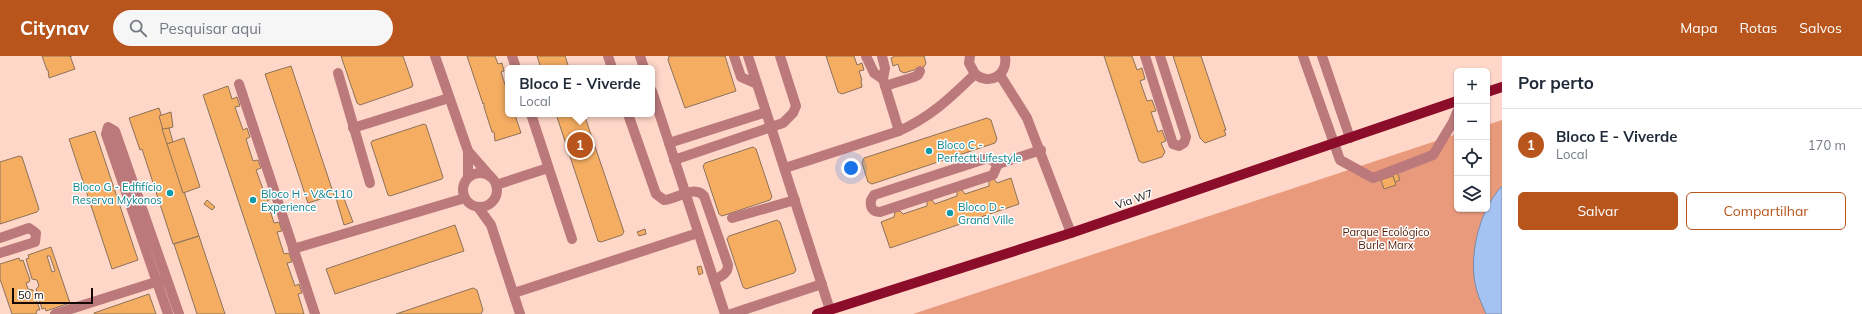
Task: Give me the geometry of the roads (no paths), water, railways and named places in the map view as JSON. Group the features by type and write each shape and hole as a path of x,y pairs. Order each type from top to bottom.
{"main road":[{"path":"1490,91 1502,87"},
{"name":"Via W7","path":"817,314 1071,233 1454,102"}],"street":[{"path":"435,56 468,151 468,177 463,187 465,198 473,206 478,207 488,205 494,199"},
{"path":"734,56 741,77 757,84"},
{"path":"748,56 830,310"},
{"path":"674,160 772,128 788,120 796,106 780,56"},
{"path":"866,56 874,73 884,83"},
{"path":"882,56 885,68 884,83 899,131"},
{"path":"970,56 970,63 975,74 987,80 1000,75 1005,67 1005,56"},
{"path":"1145,56 1173,144 1179,146 1184,143 1186,137 1160,56"},
{"path":"1303,56 1340,160 1373,178 1433,155 1454,117"},
{"path":"1322,56 1350,138"},
{"path":"884,83 914,77 918,75 920,71"},
{"path":"338,73 370,183"},
{"path":"785,168 899,131 930,115 975,74"},
{"path":"1000,75 1027,118 1071,233"},
{"path":"239,84 315,314"},
{"path":"353,128 449,98"},
{"path":"655,100 684,193 725,314"},
{"path":"669,143 766,112"},
{"path":"532,117 572,238"},
{"path":"629,117 656,194 660,198 668,200 684,193 697,192 704,196 728,265 728,270 725,274 714,280"},
{"path":"168,314 162,280 115,132 108,127 106,134 162,280 179,314"},
{"path":"998,164 988,158 874,195 870,200 871,207 873,210 880,212 993,175 998,164 1040,150"},
{"path":"468,151 496,185 497,190 494,199 491,225"},
{"path":"496,185 548,168"},
{"path":"468,177 479,172 490,176"},
{"path":"293,249 465,198"},
{"path":"732,218 795,200"},
{"path":"478,207 491,225 520,314"},
{"path":"0,238 29,228 36,233 35,242 0,253"},
{"path":"514,293 698,233"},
{"path":"56,314 162,280"},
{"path":"731,314 822,284"}],"water":[{"path":"1502,186 1502,314 1486,314 1478,294 1474,278 1473,264 1474,250 1481,221 1485,212 1490,212 1490,203"}],"place":[{"name":"Bloco E - Viverde","path":"580,145"},
{"name":"Bloco C - Perfectt Lifestyle","path":"929,151"},
{"name":"Bloco G - Edfifício Reserva Mykonos","path":"170,193"},
{"name":"Bloco H - V&C110 Experience","path":"253,200"},
{"name":"Bloco D - Grand Ville","path":"950,213"}],"park label":[{"name":"Parque Ecológico Burle Marx","path":"1386,238"}]}
